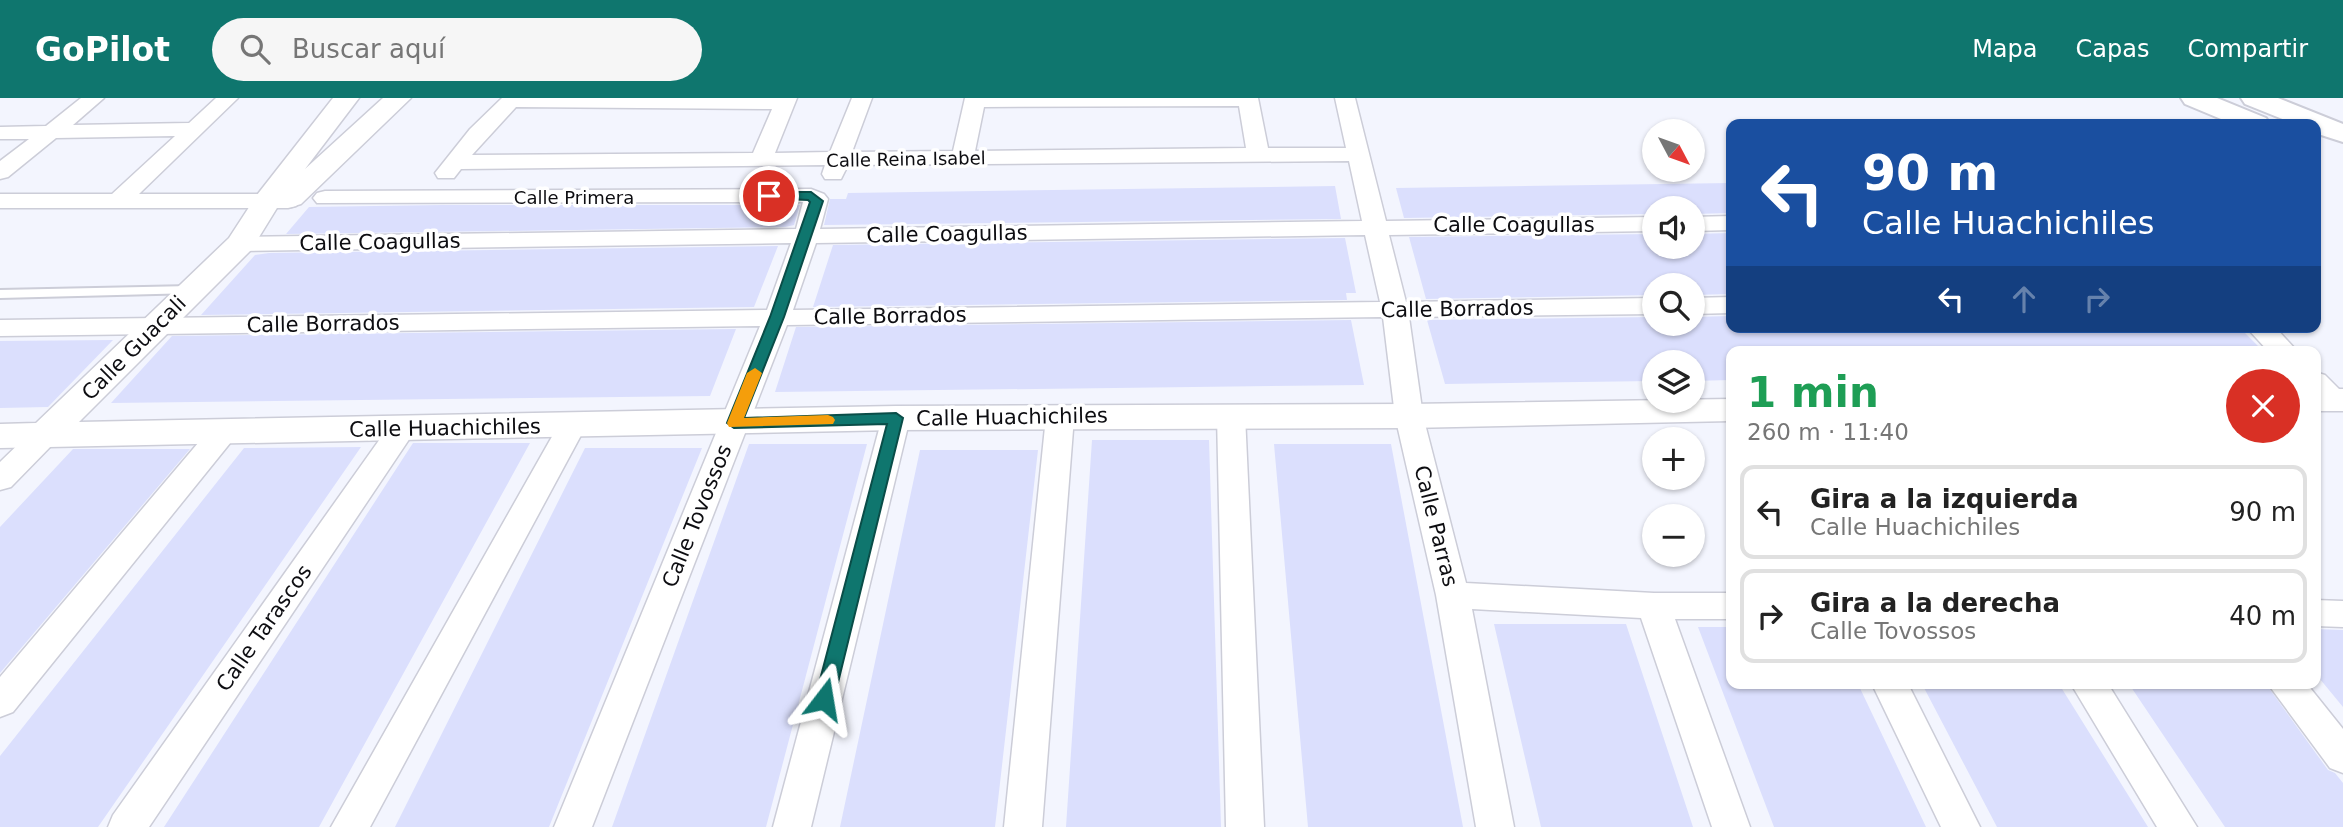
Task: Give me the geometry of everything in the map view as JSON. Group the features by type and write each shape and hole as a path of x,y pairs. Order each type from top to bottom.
{"highway":[{"path":"2194,98 2244,119"},
{"path":"2254,98 2306,119"},
{"path":"2288,98 2343,123"},
{"path":"2321,125 2343,134"},
{"path":"2321,152 2343,161"}],"street":[{"path":"0,172 94,98"},
{"path":"118,201 228,98"},
{"name":"Calle Guacali","path":"0,480 240,244 273,205 294,167 346,98"},
{"name":"Calle Guacali","path":"273,205 323,167 398,98"},
{"path":"835,167 862,98"},
{"name":"Calle Parras","path":"1345,98 1395,310 1409,416 1453,595 1495,827"},
{"path":"963,158 974,99 1248,99 1258,155"},
{"path":"512,100 785,101 761,159"},
{"name":"Calle Reina Isabel","path":"512,100 448,171 761,159 835,167 963,158 1358,154"},
{"path":"0,133 192,129"},
{"path":"294,167 323,167"},
{"name":"Calle Primera","path":"325,198 804,195 814,197 816,204"},
{"path":"0,201 273,205"},
{"name":"Calle Tovossos","path":"573,827 777,317 816,204"},
{"path":"1705,224 1726,223"},
{"name":"Calle Coagullas","path":"240,244 1642,224"},
{"path":"1705,306 1726,305"},
{"name":"Calle Borrados","path":"0,328 1642,306"},
{"path":"2265,333 2279,346"},
{"name":"Calle Huachichiles","path":"0,436 896,418 1409,416 1726,410"},
{"path":"1231,415 1244,827"},
{"path":"1023,827 1060,417"},
{"path":"792,827 896,418"},
{"path":"350,827 572,426"},
{"name":"Calle Tarascos","path":"127,827 402,429"},
{"path":"0,702 225,430"},
{"path":"1453,595 1654,606 1726,606"},
{"path":"1654,606 1731,827"},
{"path":"2321,613 2343,614"},
{"path":"1892,689 1961,827"},
{"path":"2092,689 2178,827"},
{"path":"2290,689 2343,757"}],"lane":[{"path":"0,294 192,290"}],"building":[{"path":"1726,183 1726,213 1705,214 1705,196 1642,196 1642,214 1404,218 1396,188"},
{"path":"1335,186 1341,219 824,225 830,199 846,199 848,193"},
{"path":"800,205 794,225 785,227 286,234 309,207"},
{"path":"1726,233 1726,294 1705,295 1705,273 1642,273 1642,295 1426,299 1409,237 1642,234 1642,259 1705,259 1705,234"},
{"path":"1345,238 1356,293 1346,293 1347,300 813,307 833,245"},
{"path":"778,246 754,307 201,315 255,255 269,253"},
{"path":"1726,316 1726,333 2245,333 2258,346 1726,346 1726,380 1705,381 1705,350 1642,350 1642,381 1445,384 1427,320 1642,317 1642,336 1705,336 1705,317"},
{"path":"1351,320 1364,385 775,392 796,327"},
{"path":"736,329 710,396 111,403 172,336"},
{"path":"113,340 48,407 0,408 0,341"},
{"path":"1092,440 1209,440 1221,827 1066,827"},
{"path":"413,443 530,443 319,827 164,827"},
{"path":"749,444 867,444 766,827 612,827"},
{"path":"1274,444 1391,444 1463,827 1308,827"},
{"path":"361,447 98,827 0,827 0,756 244,448"},
{"path":"585,448 702,448 549,827 395,827"},
{"path":"73,449 190,449 0,673 0,527"},
{"path":"920,450 1038,450 995,827 840,827"},
{"path":"1494,624 1626,624 1693,827 1541,827"},
{"path":"1698,627 1726,627 1726,689 1860,689 1926,827 1774,827"},
{"path":"2321,629 2343,630 2343,707 2321,680"},
{"path":"1925,689 2062,689 2148,827 1997,827"},
{"path":"2132,689 2270,689 2328,770 2335,773 2343,783 2343,827 2225,827"}],"slow traffic":[{"path":"755,373 734,423 828,420"}],"route":[{"path":"769,196 811,196 817,201 777,317 734,423 896,418 824,699"}]}
